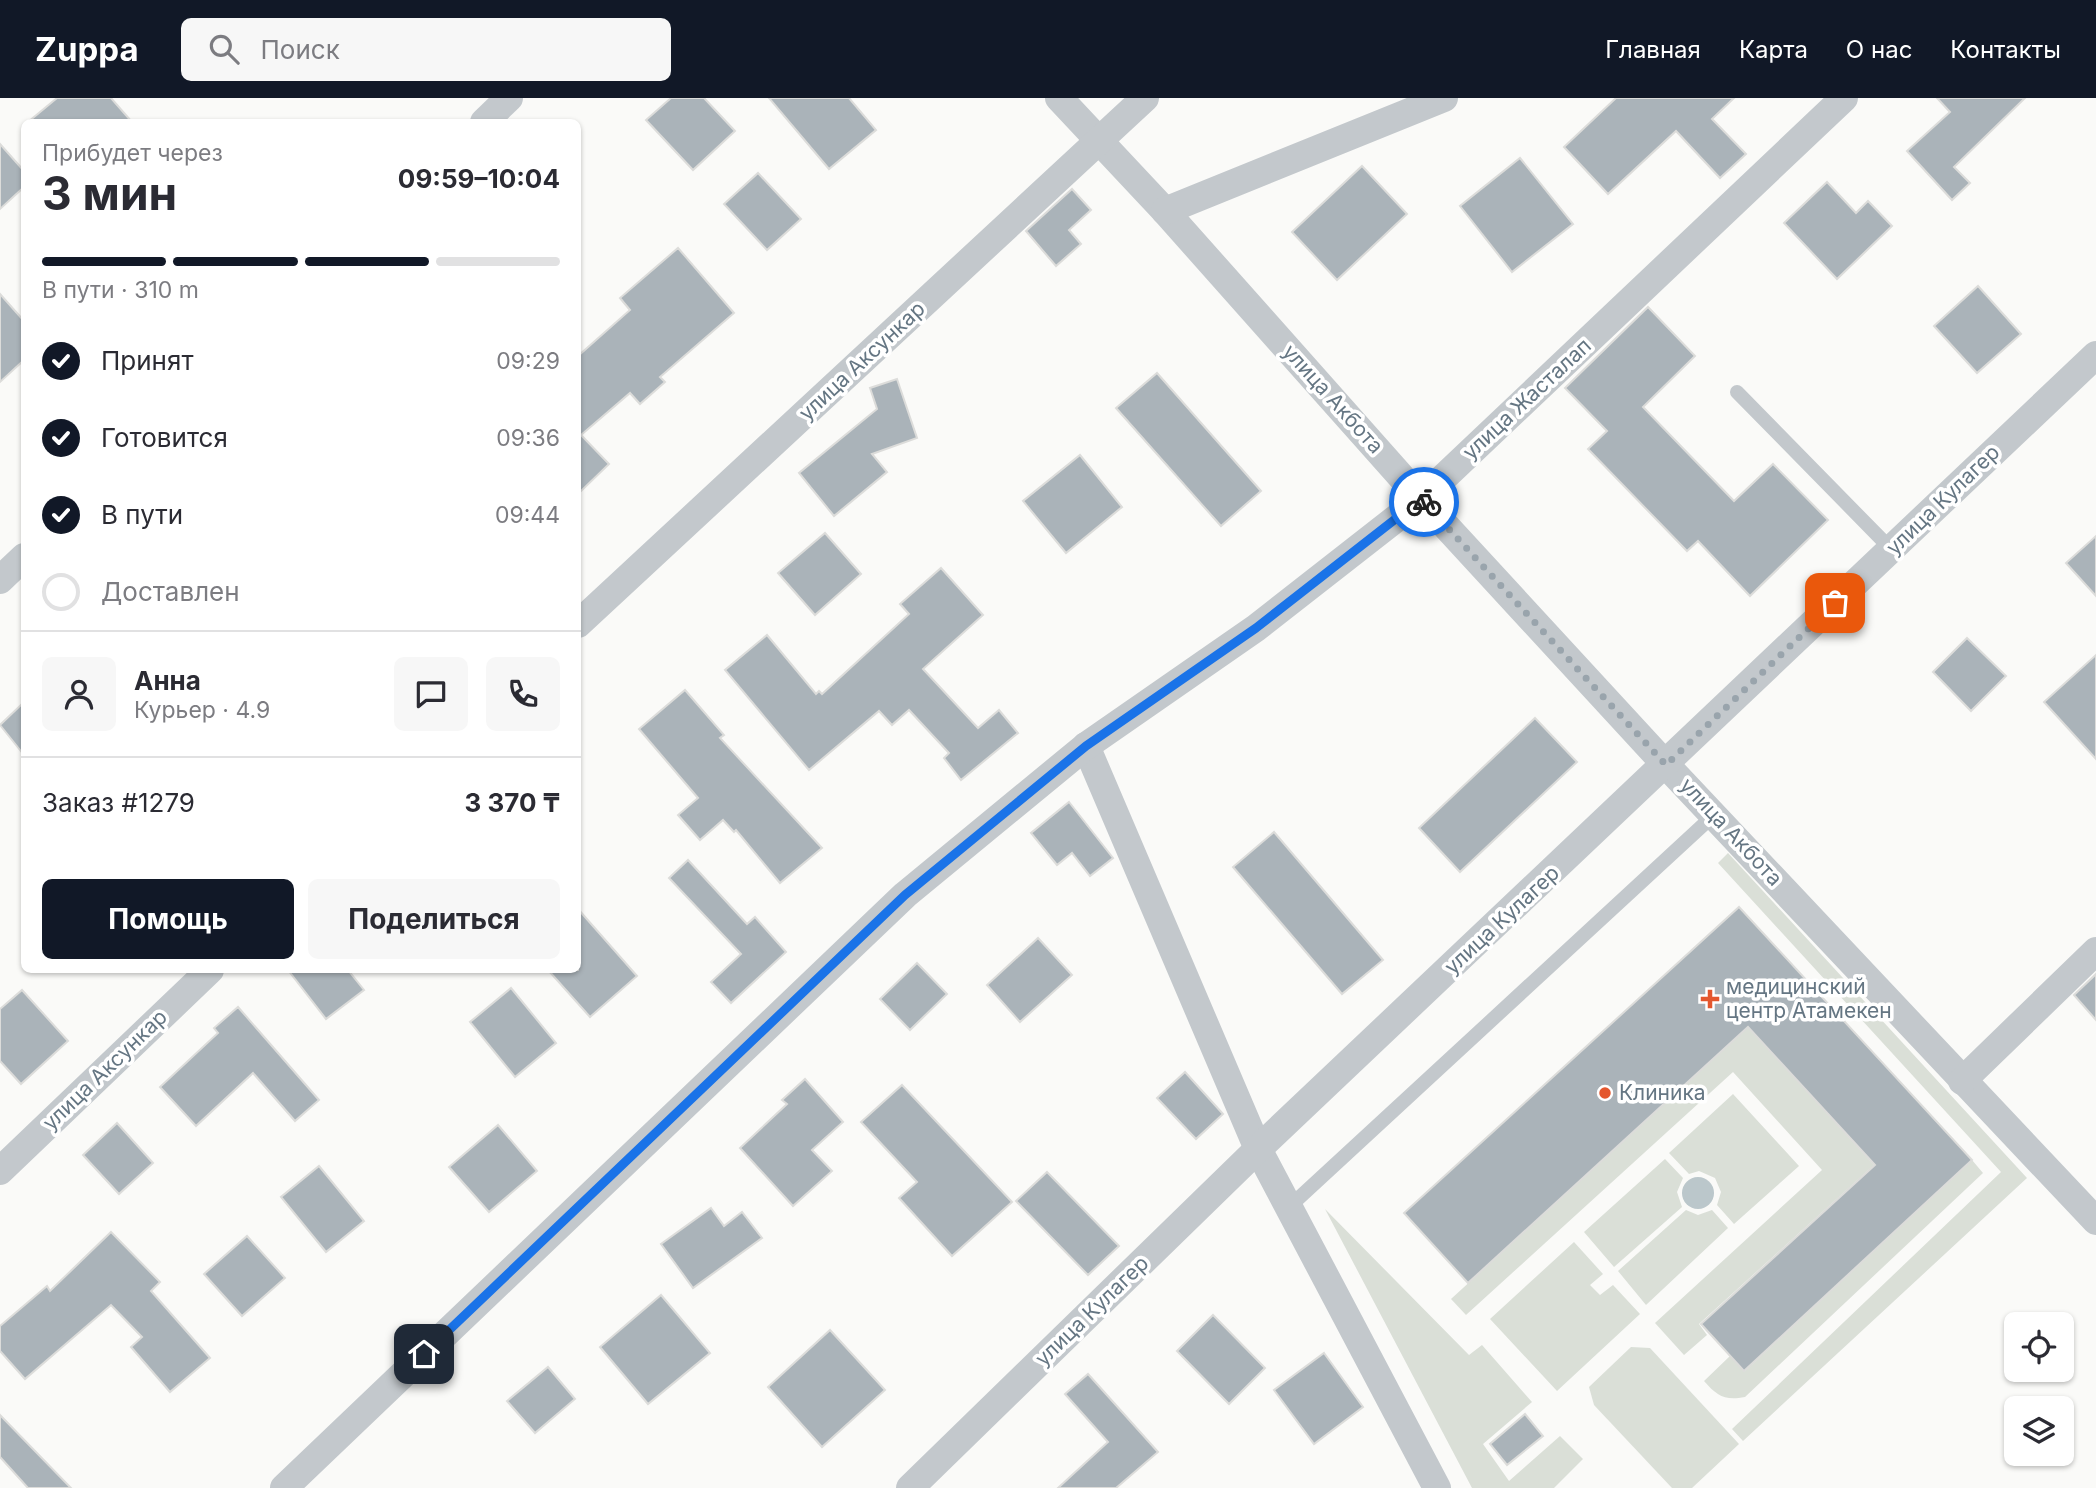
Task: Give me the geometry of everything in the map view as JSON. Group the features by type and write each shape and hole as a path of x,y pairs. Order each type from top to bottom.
{"street":[{"path":"487,119 509,98"},
{"name":"улица Акбота","path":"1059,98 1165,211 1421,499 1666,765 2096,1221"},
{"name":"улица Аксункар","path":"581,621 1145,98"},
{"path":"1165,211 1444,98"},
{"name":"улица Жасталап","path":"284,1488 905,895 1086,746 1256,628 1421,499 1844,98"},
{"name":"улица Кулагер","path":"910,1488 1258,1149 2096,355"},
{"path":"0,580 21,560"},
{"path":"1086,746 1258,1149 1437,1488"},
{"path":"1962,1081 2096,951"},
{"name":"улица Аксункар","path":"0,1171 207,973"}],"lane":[{"path":"1737,392 1892,550"},
{"path":"1288,1208 1715,814"}],"shaded area":[{"path":"1728,853 2027,1178 1743,1441 1732,1429 2001,1172 1718,863"},
{"path":"1748,1027 1874,1165 1699,1324 1707,1335 1684,1355 1655,1323 1822,1170 1733,1072 1466,1315 1451,1299"},
{"path":"1733,1094 1799,1166 1734,1224 1717,1205 1721,1192 1715,1178 1699,1171 1689,1174 1669,1153"},
{"path":"1665,1159 1683,1178 1677,1192 1682,1207 1614,1267 1584,1232"},
{"path":"1972,1160 1983,1173 1745,1397 1722,1396 1704,1381 1730,1356 1745,1371"},
{"path":"1698,1177 1709,1182 1714,1193 1709,1204 1698,1209 1687,1204 1682,1193 1687,1182"},
{"path":"1325,1209 1469,1355 1482,1345 1532,1402 1483,1444 1509,1481 1560,1436 1583,1459 1554,1488 1472,1488"},
{"path":"1686,1210 1698,1215 1712,1210 1728,1228 1646,1305 1618,1271"},
{"path":"1574,1242 1603,1274 1590,1285 1600,1295 1613,1285 1640,1314 1557,1391 1490,1319"},
{"path":"1631,1347 1650,1348 1739,1444 1692,1488 1672,1488 1594,1405 1589,1387"}],"building":[{"path":"57,98 111,98 129,119 32,119"},
{"path":"671,98 704,98 735,131 693,170 646,120"},
{"path":"769,98 849,98 876,130 829,169"},
{"path":"1616,98 1734,98 1712,119 1746,154 1720,178 1676,131 1608,194 1564,147"},
{"path":"1937,98 2025,98 1954,167 1970,183 1952,200 1907,151 1950,112"},
{"path":"0,144 21,168 21,190 0,209"},
{"path":"1520,158 1573,224 1512,272 1460,206"},
{"path":"1362,166 1407,214 1337,280 1292,232"},
{"path":"758,173 801,219 767,250 724,204"},
{"path":"1827,182 1856,213 1868,201 1892,226 1837,279 1784,223"},
{"path":"1072,189 1091,210 1069,230 1081,244 1056,266 1026,231"},
{"path":"678,248 734,313 660,377 665,382 640,404 630,393 581,435 581,353 630,310 620,298"},
{"path":"1978,286 2021,334 1977,373 1934,326"},
{"path":"0,294 21,318 21,363 0,382"},
{"path":"1648,307 1695,356 1643,407 1734,501 1773,464 1828,520 1750,596 1698,541 1687,551 1588,449 1607,431 1565,388"},
{"path":"1157,373 1261,491 1221,526 1116,408"},
{"path":"897,379 917,438 872,454 887,472 834,516 799,473 877,409 870,388"},
{"path":"581,435 609,464 581,491"},
{"path":"1080,455 1122,507 1066,553 1023,501"},
{"path":"825,533 861,574 815,615 778,573"},
{"path":"2096,536 2096,596 2066,563"},
{"path":"941,568 983,615 923,669 978,728 999,710 1018,733 961,780 944,758 949,753 909,710 892,725 879,711 809,770 725,670 767,635 816,694 819,691 822,694 909,614 900,604"},
{"path":"1967,638 2006,676 1971,711 1933,672"},
{"path":"2096,655 2096,759 2044,702"},
{"path":"685,690 724,735 720,738 822,848 780,883 736,830 734,832 723,820 700,840 678,815 698,798 639,729"},
{"path":"21,705 21,751 0,725"},
{"path":"1535,718 1577,762 1460,872 1419,828"},
{"path":"1069,802 1113,858 1090,876 1072,853 1057,865 1031,833"},
{"path":"1274,832 1383,960 1342,994 1233,867"},
{"path":"688,860 747,924 755,917 786,952 731,1003 711,982 741,954 669,878"},
{"name":"Клиника","path":"1739,907 1972,1160 1744,1371 1701,1324 1875,1165 1748,1027 1468,1283 1404,1213"},
{"path":"581,912 637,976 590,1017 551,973 581,973"},
{"path":"1038,938 1072,975 1020,1022 987,985"},
{"path":"917,963 947,994 910,1030 880,999"},
{"path":"290,973 350,973 364,990 326,1019"},
{"path":"2096,974 2096,1020 2074,995"},
{"path":"511,988 556,1043 515,1077 470,1022"},
{"path":"22,990 68,1041 21,1084 0,1061 0,1009"},
{"path":"238,1007 319,1100 295,1121 253,1073 196,1126 160,1087 218,1033 214,1028"},
{"path":"1185,1072 1223,1114 1196,1139 1157,1098"},
{"path":"805,1079 843,1122 812,1150 832,1171 793,1206 740,1148 787,1104 782,1100"},
{"path":"902,1085 1012,1202 952,1256 899,1198 917,1182 861,1122"},
{"path":"117,1123 153,1163 119,1194 83,1155"},
{"path":"498,1125 537,1171 489,1212 449,1167"},
{"path":"319,1166 364,1221 326,1252 281,1197"},
{"path":"1047,1172 1119,1246 1088,1275 1016,1201"},
{"path":"711,1208 724,1226 742,1212 762,1238 693,1288 661,1244"},
{"path":"111,1232 160,1282 151,1291 210,1358 170,1392 131,1347 142,1337 111,1305 25,1379 0,1351 0,1326 47,1286 50,1291"},
{"path":"247,1236 285,1278 242,1316 204,1274"},
{"path":"661,1295 710,1353 648,1404 600,1347"},
{"path":"1213,1315 1265,1368 1229,1404 1177,1351"},
{"path":"830,1330 885,1390 822,1447 768,1387"},
{"path":"1324,1353 1363,1407 1314,1444 1274,1390"},
{"path":"548,1367 575,1399 535,1433 507,1401"},
{"path":"1088,1374 1158,1452 1116,1488 1058,1488 1108,1442 1065,1394"},
{"path":"1525,1414 1543,1436 1507,1465 1490,1444"},
{"path":"0,1415 71,1488 28,1488 0,1457"}],"way so far":[{"path":"1424,502 1666,765 1835,603"}],"place":[{"name":"медицинский центр Атамекен","path":"1710,999"},
{"name":"Клиника","path":"1605,1093"}],"route":[{"path":"424,1354 905,895 1086,746 1256,628 1421,499 1424,502"}]}
